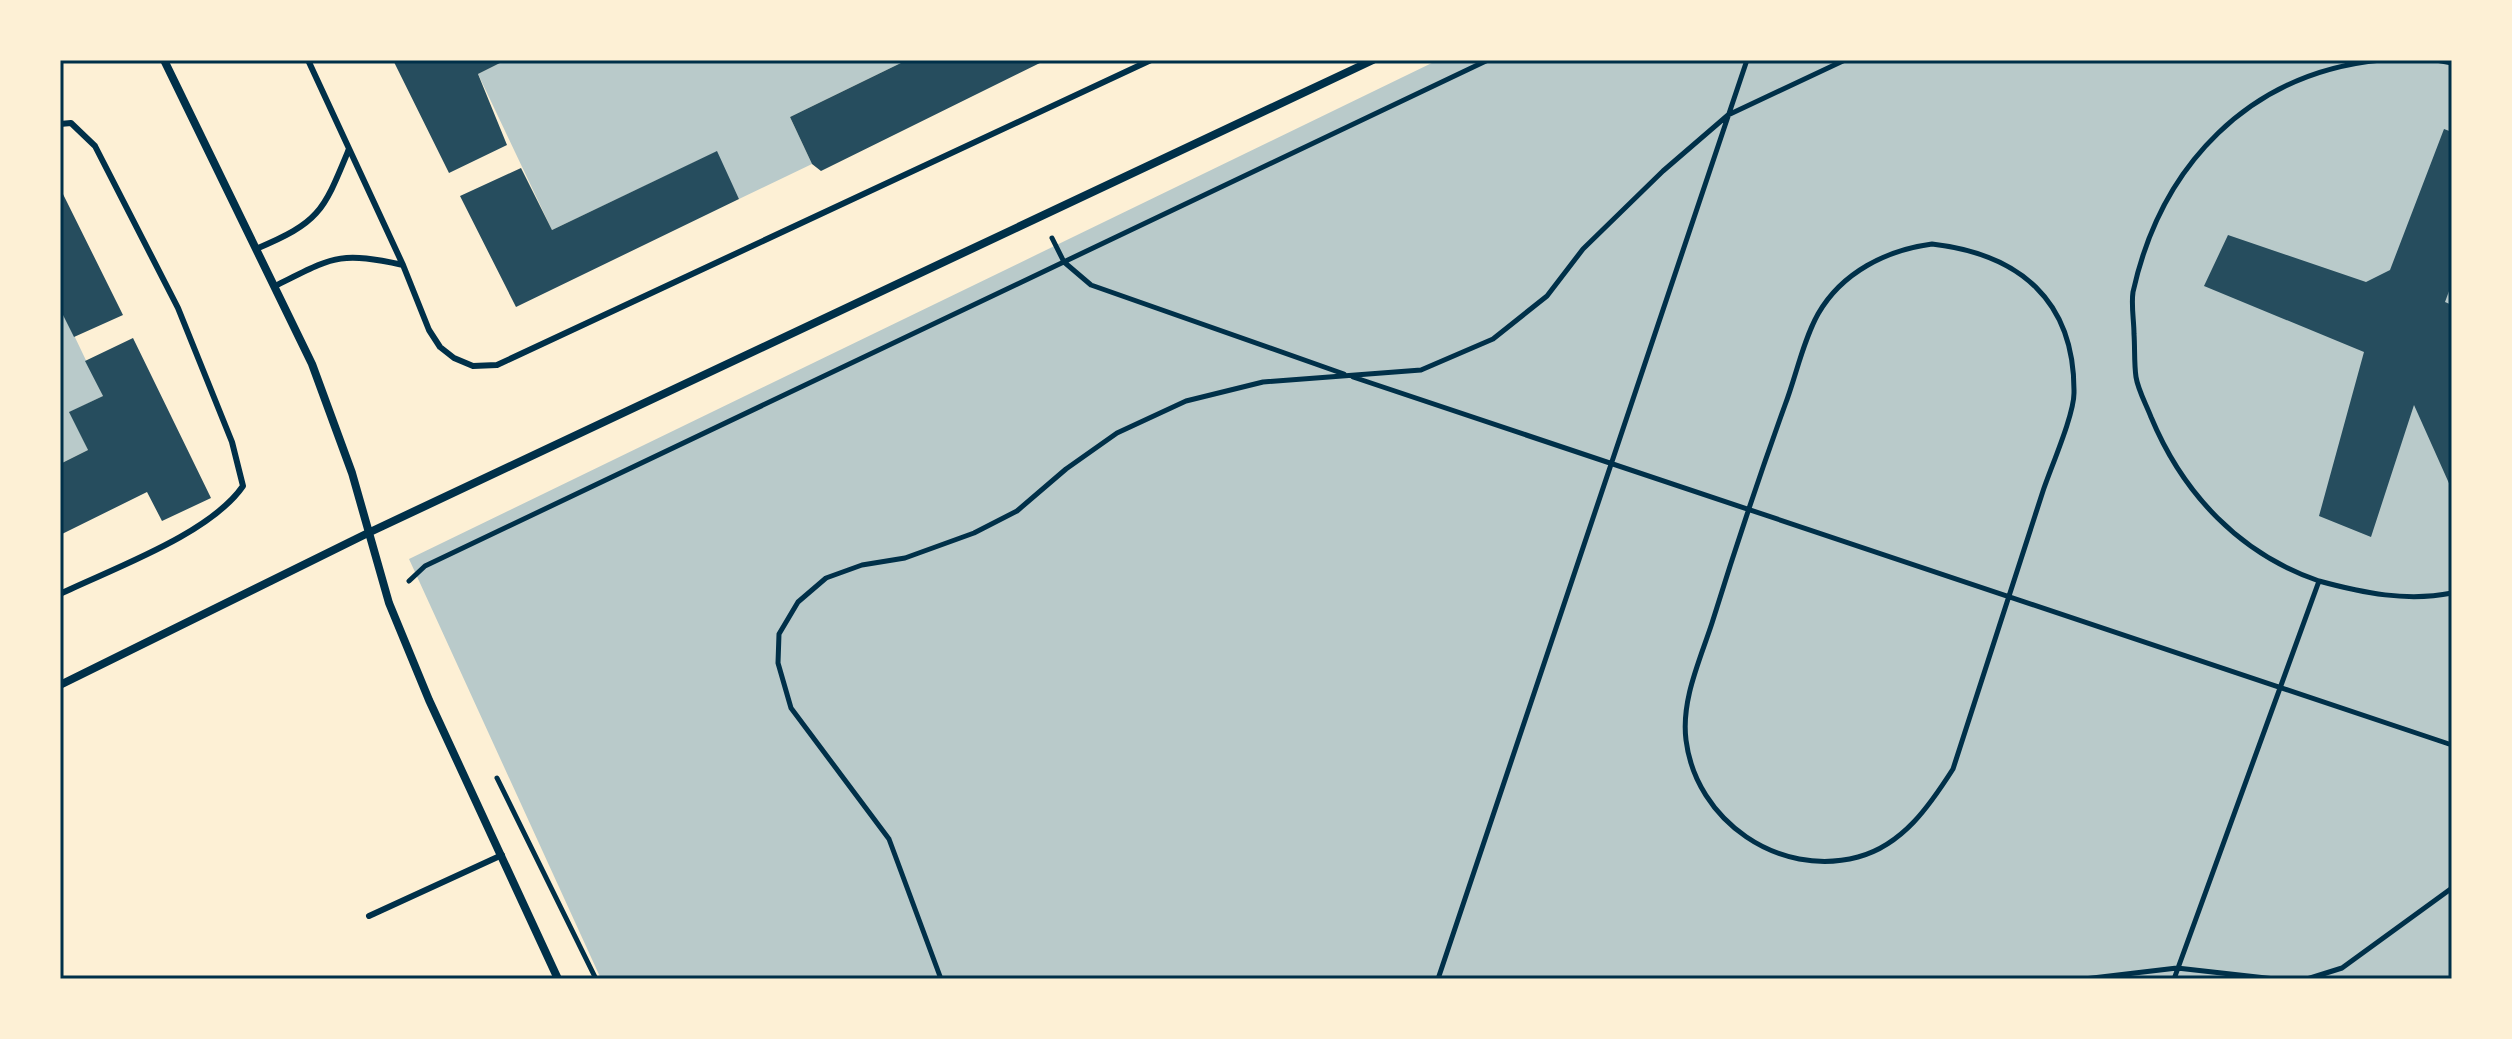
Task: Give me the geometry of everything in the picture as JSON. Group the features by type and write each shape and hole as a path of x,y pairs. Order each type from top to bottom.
{"street":[{"path":"164,60 312,364 352,473 389,603 429,700 558,979"},
{"path":"60,685 368,533 1373,60"}],"lane":[{"path":"308,60 403,265 429,330 440,347 473,366 497,365 1151,60"},
{"path":"60,124 71,123 95,146 171,295 232,442 243,486 232,503 203,525 60,594"},
{"path":"256,249 302,228 317,216 328,199 349,149"},
{"path":"275,286 339,257 356,255 403,265"},
{"path":"369,916 502,855"}],"path":[{"path":"408,596 409,580 425,566 1488,60"},
{"path":"1438,979 1747,60"},
{"path":"941,979 889,839 791,708 778,663 779,634 798,602 826,578 862,565 905,558 974,533 1017,511 1066,469 1117,433 1186,401 1263,382 1421,370 1493,339 1547,296 1583,249 1663,171 1728,115 1845,60"},
{"path":"2381,60 2350,63 2274,91 2208,139 2160,209 2133,295 2136,380 2163,445 2202,503 2241,543 2286,570 2370,595 2434,597 2452,593"},
{"path":"2436,60 2452,63"},
{"path":"1041,216 1064,262 1091,285 1348,376 2452,745"},
{"path":"1932,244 1971,249 2007,264 2037,286 2063,326 2074,395 1953,769 1926,811 1897,837 1860,857 1792,860 1764,849 1731,827 1710,799 1691,765 1686,738 1687,702 1747,510 1818,314 1841,286 1866,266 1900,248 1932,244"},
{"path":"2174,979 2319,581"},
{"path":"491,766 596,979"},
{"path":"2307,979 2342,968 2452,888"},
{"path":"2084,979 2177,968 2275,979"}],"shaded area":[{"path":"506,60 907,60 790,117 812,164 739,199 716,152 552,230 478,74"},
{"path":"1438,60 2452,60 2452,979 601,979 409,559"},
{"path":"61,308 103,396 70,412 88,450 60,464"}],"building":[{"path":"393,60 506,60 478,74 507,145 449,173"},
{"path":"907,60 1046,60 821,171 812,164 790,117"},
{"path":"2444,129 2452,132 2452,283 2445,302 2452,305 2452,490 2414,405 2371,537 2319,516 2364,352 2204,286 2228,235 2366,282 2390,270"},
{"path":"717,151 739,199 516,307 460,196 521,168 552,230"},
{"path":"60,188 123,315 74,337 60,309"},
{"path":"133,338 211,498 162,521 147,492 60,535 60,464 88,450 69,412 103,396 85,361"}]}
